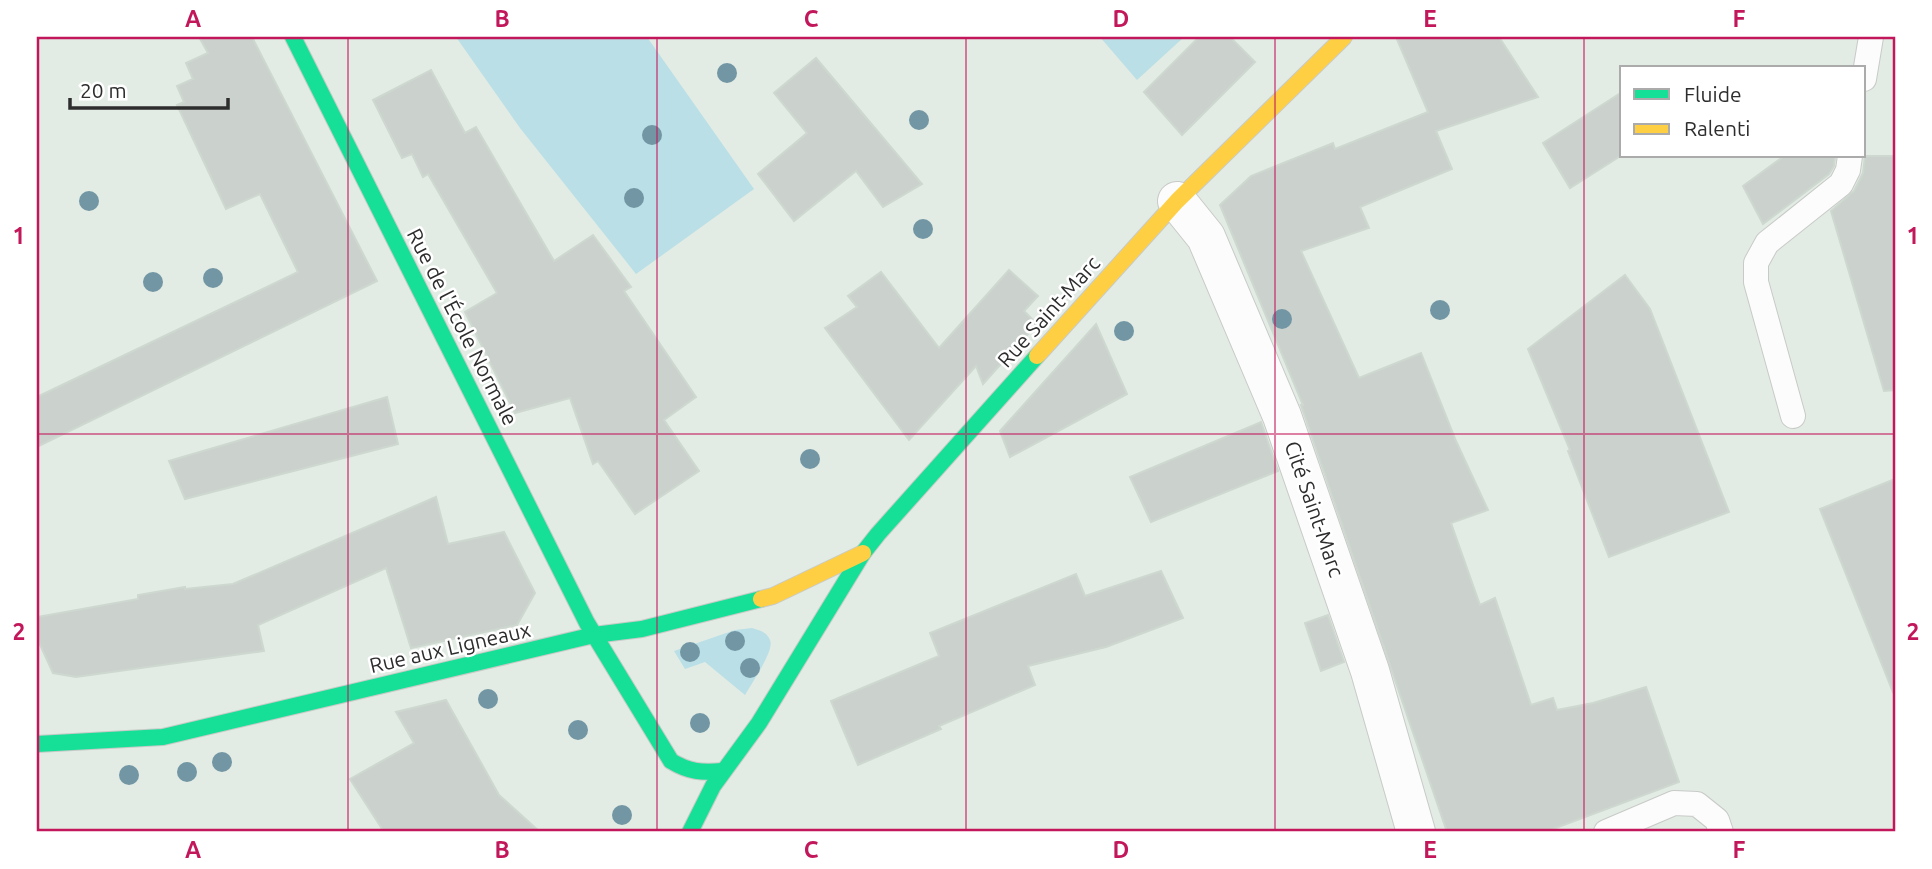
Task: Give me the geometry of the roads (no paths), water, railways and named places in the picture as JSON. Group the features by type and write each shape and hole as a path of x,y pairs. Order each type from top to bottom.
{"street":[{"name":"Rue de l'École Normale","path":"293,37 594,635 671,761 685,770 699,774 723,771"},
{"name":"Rue Saint-Marc","path":"690,832 713,786 759,723 807,632 887,523 1177,201 1344,37"},
{"name":"Cité Saint-Marc","path":"1177,201 1206,237 1282,416 1370,671 1416,832"},
{"name":"Rue aux Ligneaux","path":"37,744 163,737 594,635 642,629 778,602 863,553"}],"lane":[{"path":"1866,67 1871,37"},
{"path":"1793,416 1756,282 1756,263 1768,243 1841,184 1848,170 1850,158"},
{"path":"1606,832 1674,803 1697,804 1717,820 1721,832"}]}
